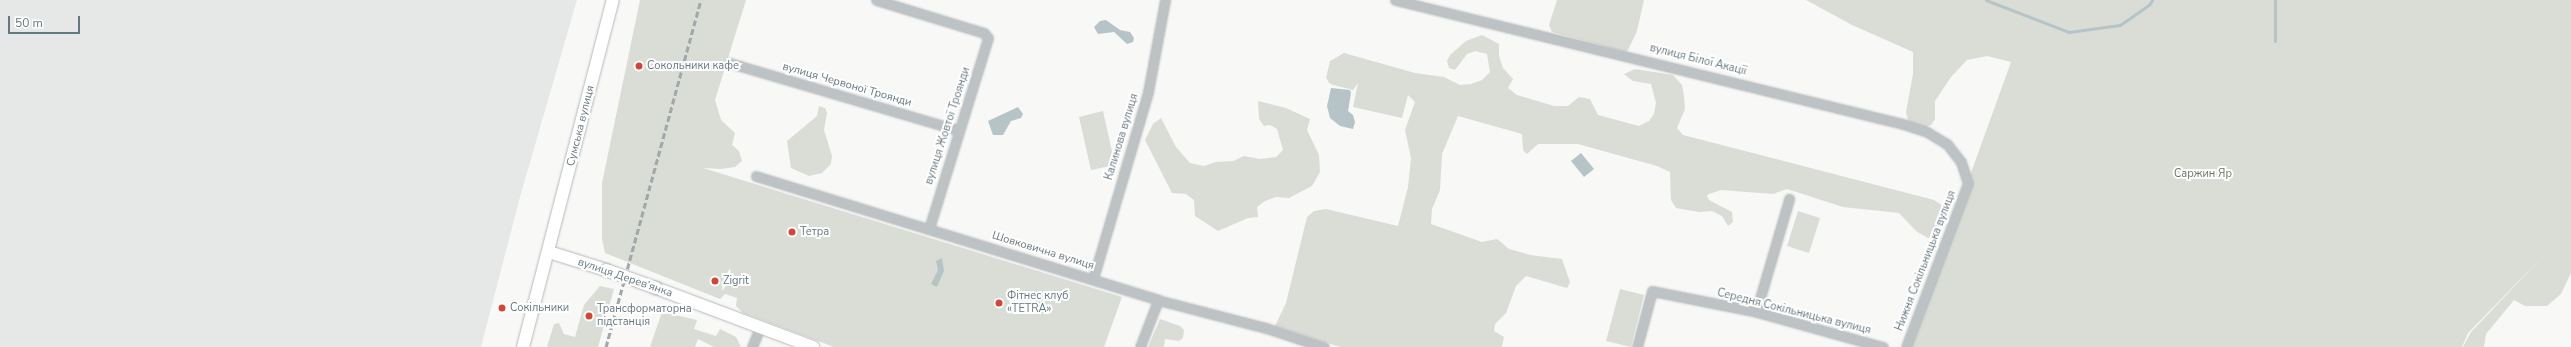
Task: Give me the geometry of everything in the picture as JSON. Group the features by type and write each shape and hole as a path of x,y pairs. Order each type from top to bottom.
{"main road":[{"name":"Сумська вулиця","path":"523,347 549,252 613,0"},
{"name":"вулиця Дерев’янка","path":"549,252 606,270 813,347"}],"street":[{"name":"вулиця Жовтої Троянди","path":"876,0 984,33 988,43 958,130 929,229"},
{"name":"Калинова вулиця","path":"1093,279 1148,92 1165,0"},
{"name":"вулиця Білої Акації","path":"1396,0 1903,124 1927,132 1946,144 1961,162 1968,183"},
{"name":"вулиця Червоної Троянди","path":"730,63 958,130"},
{"name":"Шовковична вулиця","path":"756,176 1158,300 1266,328 1322,347"},
{"name":"Нижня Сокільницька вулиця","path":"1906,347 1968,183"},
{"path":"1756,312 1789,199"},
{"name":"Середня Сокільницька вулиця","path":"1637,347 1652,291 1756,312 1883,347"},
{"path":"1140,347 1158,300"},
{"path":"752,347 760,327"}],"shaded area":[{"path":"0,0 577,0 520,197 481,347 0,347"},
{"path":"1106,20 1120,30 1130,32 1134,38 1133,42 1127,44 1114,32 1098,34 1094,27 1100,21"},
{"path":"1331,88 1350,90 1351,93 1348,111 1353,115 1355,122 1353,129 1340,126 1330,118 1327,106"},
{"path":"1018,107 1023,114 1021,118 1011,121 1003,135 993,135 988,121"},
{"path":"1581,153 1594,169 1584,177 1571,161"},
{"path":"942,258 944,271 937,287 931,284 938,270 936,261"}],"green space":[{"name":"Тетра","path":"640,0 746,0 715,100 721,120 735,133 732,145 739,151 742,161 735,167 721,169 703,168 1122,297 1104,347 834,347 743,313 736,306 737,298 725,294 720,299 605,253 602,239 602,183"},
{"path":"1557,0 1644,0 1637,31 1627,52 1552,32 1549,25"},
{"name":"Саржин Яр","path":"1806,0 2571,0 2571,273 2561,294 2547,306 2525,306 2514,300 2486,334 2484,347 2463,347 2471,332 2548,251 2468,333 2462,347 1908,347 2011,62 1987,56 1967,60 1951,77 1935,101 1935,119 1931,125 1924,128 1916,126 1908,120 1906,112 1913,74 1913,52 1852,25"},
{"path":"1482,35 1499,44 1499,56 1503,68 1513,79 1508,88 1517,95 1554,106 1568,106 1579,97 1590,99 1598,115 1639,126 1649,121 1654,114 1656,103 1651,84 1633,81 1624,74 1635,69 1673,75 1682,85 1684,96 1685,109 1677,128 1683,135 1934,200 1946,208 1942,221 1935,237 1928,238 1916,231 1899,213 1843,207 1787,189 1773,194 1721,190 1709,194 1707,196 1709,200 1732,212 1733,222 1728,226 1722,216 1712,211 1699,212 1676,208 1671,200 1670,172 1657,166 1578,144 1538,144 1527,154 1523,150 1522,134 1458,116 1442,154 1440,190 1432,209 1431,224 1482,242 1497,239 1509,249 1530,255 1562,259 1570,282 1567,288 1526,276 1516,286 1506,313 1495,324 1494,331 1504,337 1502,347 1340,347 1275,326 1286,303 1307,217 1314,211 1326,209 1398,226 1408,187 1411,158 1405,130 1415,102 1408,95 1402,118 1353,107 1358,83 1353,90 1330,84 1326,78 1330,61 1344,53 1415,73 1444,77 1460,85 1471,84 1482,80 1490,72 1487,54 1475,51 1467,54 1455,70 1449,68 1447,61 1450,55 1466,41"},
{"path":"1258,101 1286,108 1310,119 1307,130 1319,155 1320,172 1312,186 1289,198 1276,197 1265,201 1257,207 1258,217 1248,218 1218,231 1195,216 1194,200 1186,194 1172,193 1145,140 1153,124 1161,118 1176,147 1190,163 1204,166 1216,162 1233,161 1244,156 1260,159 1276,157 1283,150 1277,129 1270,125 1264,126 1259,119"},
{"path":"819,106 825,108 827,113 824,130 832,156 831,164 822,173 809,176 791,168 787,141 817,116"},
{"path":"1103,111 1115,165 1091,170 1079,117"},
{"path":"1798,211 1820,218 1809,253 1787,246"},
{"path":"600,286 614,289 598,347 547,347 554,324 559,323 564,334 575,337 584,305"},
{"path":"1620,289 1644,295 1631,347 1606,341"},
{"path":"662,312 697,320 694,329 716,336 720,329 736,337 741,347 714,347 698,339 695,347 650,347"},
{"path":"1160,319 1180,326 1184,330 1183,338 1179,341 1165,339 1164,347 1148,347"}],"waterway":[{"path":"1986,0 2069,32 2120,25 2149,5 2152,0"},
{"path":"2275,0 2275,41"}],"railway":[{"path":"606,347 701,0"}],"place":[{"name":"Сокольники кафе","path":"639,66"},
{"name":"Тетра","path":"792,232"},
{"name":"Zigrit","path":"715,281"},
{"name":"Фітнес клуб «TETRA»","path":"999,303"},
{"name":"Сокільники","path":"502,308"},
{"name":"Трансформаторна підстанція","path":"589,316"}]}
